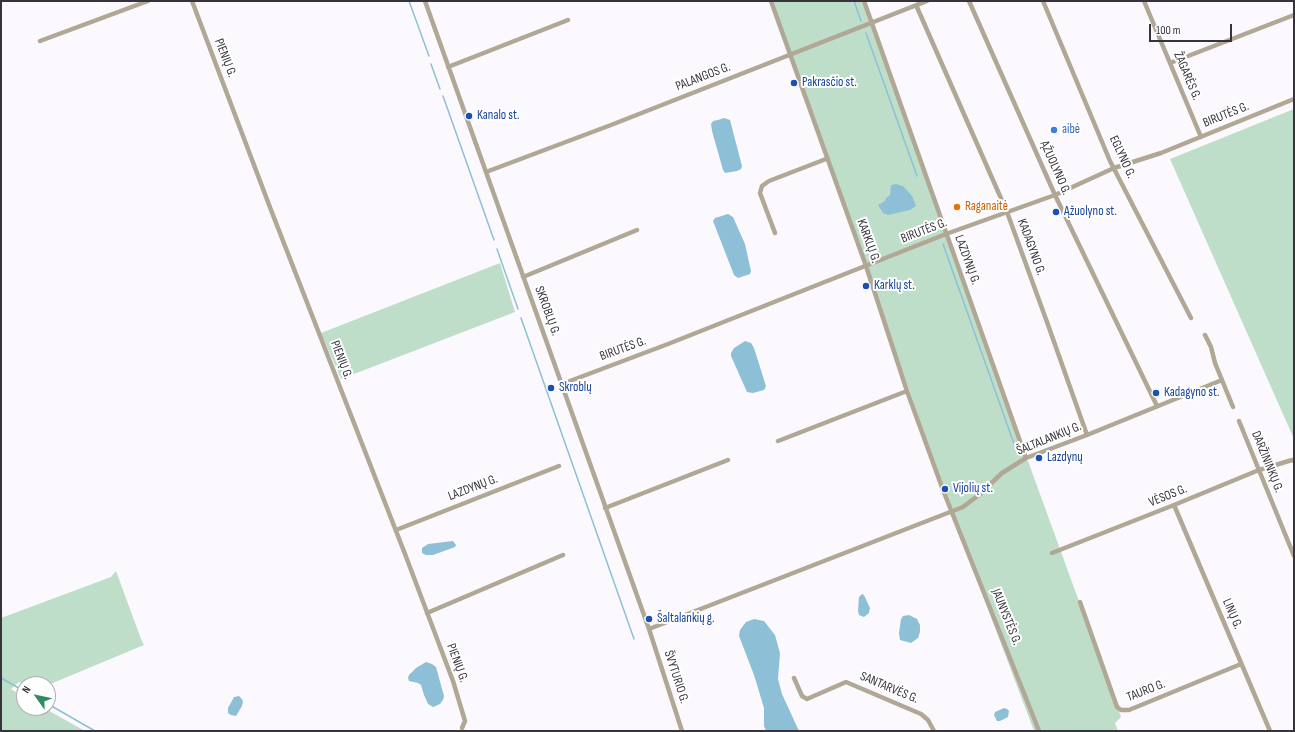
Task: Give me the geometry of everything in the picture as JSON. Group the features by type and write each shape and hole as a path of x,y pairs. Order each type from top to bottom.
{"street":[{"path":"40,41 148,1"},
{"name":"PIENIŲ G.","path":"192,1 453,681 465,721 462,728"},
{"name":"SKROBLŲ G.","path":"425,1 649,629"},
{"name":"KARKLŲ G.","path":"771,1 826,159 866,266 907,391 951,512"},
{"name":"LAZDYNŲ G.","path":"864,1 1026,458"},
{"name":"PALANGOS G.","path":"486,172 927,1"},
{"name":"ĄŽUOLYNO G.","path":"969,1 1055,195 1157,406"},
{"name":"EGLYNO G.","path":"1043,1 1114,168 1191,318"},
{"name":"ŽAGARĖS G.","path":"1144,1 1201,137"},
{"name":"KADAGYNO G.","path":"916,5 1006,212 1087,435"},
{"path":"1170,63 1294,15"},
{"path":"448,68 568,20"},
{"name":"BIRUTĖS G.","path":"562,384 668,344 946,234 1055,195 1114,168 1161,153 1294,99"},
{"path":"775,233 760,193 762,186 769,181 826,159"},
{"path":"523,278 638,230"},
{"path":"1205,335 1211,347 1233,407"},
{"name":"ŠALTALANKIŲ G.","path":"649,629 963,507 980,494 1002,473 1026,458 1222,380"},
{"path":"778,441 907,391"},
{"name":"DARŽININKŲ G.","path":"1239,421 1294,556"},
{"path":"605,508 728,460"},
{"name":"VĖSOS G.","path":"1052,553 1259,470 1293,461"},
{"name":"LAZDYNŲ G.","path":"396,530 559,466"},
{"name":"LINŲ G.","path":"1174,505 1270,731"},
{"name":"JAUNYSTĖS G.","path":"951,512 1039,731"},
{"path":"427,612 563,555"},
{"name":"TAURO G.","path":"1080,602 1117,707 1121,710 1129,710 1241,664"},
{"name":"ŠVYTURIO G.","path":"649,629 682,731"},
{"name":"SANTARVĖS G.","path":"794,678 802,696 807,699 846,682 921,714 928,720 934,731"},
{"path":"457,731 462,728 467,731"}],"green space":[{"path":"771,1 864,1 1023,455 1028,461 1121,717 1115,723 1118,731 1034,731 958,530 866,266"},
{"path":"1294,109 1294,439 1170,159"},
{"path":"500,263 515,312 341,379 321,333"},
{"path":"116,571 144,645 56,682 56,676 16,676 16,685 11,689 16,692 16,716 56,716 56,715 85,731 1,731 1,618 111,577"}],"water":[{"path":"724,118 730,120 742,166 741,169 737,171 725,173 711,124 713,121"},
{"path":"896,184 903,186 912,196 916,206 910,210 888,215 883,213 878,205 885,201 890,195 891,185"},
{"path":"728,214 733,217 745,244 751,271 750,274 738,278 734,275 713,221 715,218"},
{"path":"745,341 751,343 754,348 766,386 764,390 753,393 747,392 731,356 734,348"},
{"path":"453,541 456,545 455,547 433,555 426,555 422,553 422,548 428,544"},
{"path":"862,594 864,595 870,608 869,613 864,617 859,615 858,611 859,597"},
{"path":"909,615 917,619 920,625 918,638 911,643 900,640 899,633 901,619 903,616"},
{"path":"754,619 764,621 775,635 780,653 778,679 782,694 799,731 766,731 764,726 764,708 754,675 739,636 740,630 746,622"},
{"path":"426,662 436,667 444,696 440,704 433,707 428,704 421,685 409,681 408,678 416,668"},
{"path":"239,696 243,702 242,706 236,716 231,715 228,713 228,708 234,697"},
{"path":"1004,708 1009,711 1008,717 997,721 994,715 995,712"}],"waterway":[{"path":"409,1 429,56"},
{"path":"854,1 861,21"},
{"path":"866,33 917,176"},
{"path":"431,64 440,89"},
{"path":"443,96 494,240"},
{"path":"943,244 1018,455"},
{"path":"497,249 518,309"},
{"path":"521,318 634,639"},
{"path":"1,678 16,686"},
{"path":"56,709 95,731"}],"place":[{"name":"Pakrasčio st.","path":"794,83"},
{"name":"Kanalo st.","path":"469,116"},
{"name":"aibė","path":"1054,130"},
{"name":"Raganaitė","path":"957,207"},
{"name":"Ąžuolyno st.","path":"1056,212"},
{"name":"Karklų st.","path":"866,286"},
{"name":"Skroblų","path":"551,388"},
{"name":"Kadagyno st.","path":"1156,393"},
{"name":"Lazdynų","path":"1039,458"},
{"name":"Vijolių st.","path":"945,489"},
{"name":"Šaltalankių g.","path":"649,619"}]}
